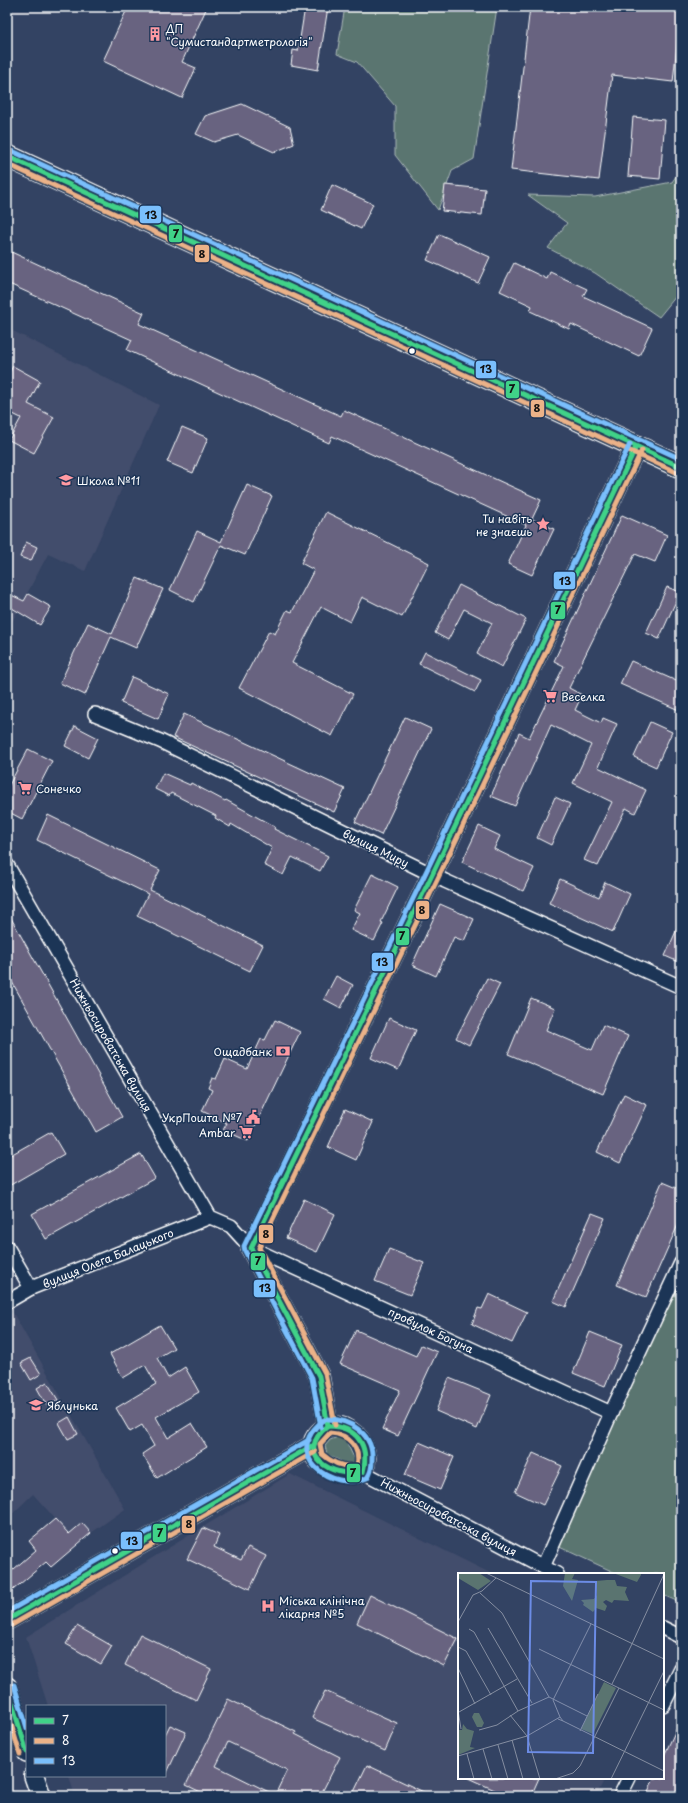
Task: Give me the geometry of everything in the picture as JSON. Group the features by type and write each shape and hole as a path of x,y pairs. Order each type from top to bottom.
{"main road":[{"path":"7,156 681,467"},
{"path":"328,1426 319,1376 251,1248 432,875 636,447"},
{"path":"7,1620 312,1446 318,1432 328,1426 343,1427 361,1441 366,1452 366,1463 362,1472"},
{"name":"Нижньосироватська вулиця","path":"312,1446 313,1455 321,1464 338,1472 350,1474 362,1472"},
{"path":"7,1687 26,1749"},
{"path":"34,1777 41,1796"}],"street":[{"name":"вулиця Миру","path":"95,714 160,741 432,875 681,987"},
{"name":"Нижньосироватська вулиця","path":"7,865 210,1217"},
{"path":"210,1217 231,1226 251,1248"},
{"name":"вулиця Олега Балацького","path":"7,1302 31,1288 210,1217"},
{"path":"7,1247 31,1288"},
{"name":"провулок Богуна","path":"251,1248 611,1413"},
{"path":"543,1567 611,1413 681,1263"},
{"name":"Нижньосироватська вулиця","path":"362,1472 555,1573"},
{"path":"664,1629 681,1638"},
{"path":"664,1703 681,1669"},
{"path":"620,1796 628,1779"}],"shaded area":[{"name":"Школа №11","path":"7,328 159,405 85,571 48,554 12,622 7,620"},
{"name":"Яблунька","path":"13,1313 125,1509 91,1533 82,1523 69,1534 33,1494 7,1519 7,1316"},
{"name":"Міська клінічна лікарня №5","path":"290,1474 490,1573 458,1573 458,1779 604,1779 596,1796 75,1796 69,1777 166,1777 166,1705 48,1705 26,1637"}],"green space":[{"path":"345,7 497,7 474,159 452,171 438,210 395,155 395,106 357,62 337,54"},
{"path":"681,169 681,290 659,317 595,273 548,248 567,223 528,195 595,197 672,182"},
{"path":"681,1279 681,1603 664,1595 664,1573 616,1573 555,1545"},
{"path":"338,1437 345,1439 356,1462 354,1465 350,1466 327,1454 325,1446 330,1440"}],"building":[{"name":"ДП \"Сумистандартметрологія\"","path":"128,7 207,7 182,62 196,68 182,98 103,61"},
{"path":"305,7 328,7 318,70 291,65 293,50 298,51"},
{"path":"530,7 681,7 673,82 612,75 599,180 511,170"},
{"path":"242,104 290,127 294,144 274,152 238,135 214,142 196,134 205,116"},
{"path":"633,117 665,120 660,179 628,176"},
{"path":"332,185 373,204 361,229 321,210"},
{"path":"445,185 485,189 482,215 442,211"},
{"path":"439,234 490,257 478,283 427,260"},
{"path":"7,250 144,313 139,324 341,416 344,410 541,500 532,519 554,529 532,575 508,564 526,525 332,436 329,443 127,350 132,340 7,283"},
{"path":"514,263 547,279 550,272 587,289 583,296 652,328 639,356 571,324 569,329 530,311 532,306 500,291"},
{"path":"13,366 40,381 28,404 54,417 34,453 9,440 21,418 7,411 7,377"},
{"path":"182,427 208,438 193,473 167,462"},
{"path":"247,485 272,496 245,555 221,545 194,602 170,590 197,531 221,542"},
{"path":"326,512 429,563 402,617 362,597 350,622 321,607 292,663 353,694 332,736 239,688 269,631 275,634 287,610 292,612 314,570 301,563"},
{"path":"622,515 667,535 655,562 635,554 569,688 582,695 575,710 601,723 603,718 617,724 598,767 646,790 635,813 626,808 598,866 584,860 612,802 573,783 591,745 551,725 515,806 491,796 519,733 529,738 564,666 554,661"},
{"path":"26,542 37,547 31,561 20,557"},
{"path":"137,578 163,589 136,648 111,637 85,695 60,683 88,623 112,634"},
{"path":"459,585 526,619 502,667 477,654 492,623 464,609 448,640 435,633"},
{"path":"667,587 680,592 659,639 646,633"},
{"path":"7,593 24,601 28,594 51,607 40,625 7,605"},
{"path":"425,652 481,680 475,692 419,664"},
{"path":"631,661 681,683 681,711 620,684"},
{"path":"132,677 169,694 158,719 121,703"},
{"path":"184,714 345,789 334,812 173,737"},
{"path":"405,717 431,729 381,835 355,822"},
{"path":"650,722 672,732 656,767 634,757"},
{"path":"75,726 98,738 88,758 65,746"},
{"path":"28,749 52,761 22,819 7,811 7,789"},
{"path":"163,773 190,785 191,783 225,801 226,800 275,827 274,829 328,856 320,871 292,857 283,875 264,865 272,848 231,824 230,827 215,818 216,816 171,793 169,796 155,789"},
{"path":"555,797 570,804 551,845 537,838"},
{"path":"48,815 160,870 150,890 263,945 250,971 137,916 148,894 37,840"},
{"path":"479,826 500,836 494,849 534,868 523,891 462,862"},
{"path":"372,874 398,887 381,922 383,923 374,941 351,930 360,913 354,910"},
{"path":"560,879 599,897 605,882 630,894 613,932 549,903"},
{"path":"440,904 474,919 464,941 454,937 436,976 412,965"},
{"path":"7,911 122,1117 96,1132 7,973"},
{"path":"681,920 681,963 665,956"},
{"path":"336,976 353,985 341,1008 324,999"},
{"path":"487,978 500,984 469,1045 456,1038"},
{"path":"531,998 555,1008 546,1030 592,1050 603,1025 628,1036 603,1094 508,1054"},
{"path":"389,1018 416,1030 398,1070 371,1058"},
{"path":"275,1020 300,1032 248,1141 223,1130 227,1123 202,1111 212,1090 208,1088 212,1078 216,1079 225,1059 247,1069 261,1039 265,1040"},
{"path":"624,1094 647,1105 620,1163 597,1152"},
{"path":"345,1109 373,1122 356,1160 328,1147"},
{"path":"51,1132 64,1154 7,1187 7,1157"},
{"path":"141,1154 155,1178 46,1239 32,1214"},
{"path":"662,1182 681,1190 681,1218 646,1297 617,1285"},
{"path":"304,1199 335,1214 317,1252 286,1238"},
{"path":"592,1213 605,1218 566,1307 553,1301"},
{"path":"389,1249 424,1263 410,1295 375,1281"},
{"path":"489,1294 527,1312 512,1343 472,1324 478,1308 482,1309"},
{"path":"160,1325 174,1348 157,1358 168,1378 185,1367 199,1392 156,1417 168,1438 192,1423 207,1447 157,1478 142,1454 154,1446 142,1425 130,1432 116,1408 156,1384 145,1365 123,1378 110,1354"},
{"path":"356,1330 416,1356 421,1345 437,1352 398,1436 382,1429 400,1390 340,1364"},
{"path":"590,1332 622,1345 605,1386 573,1373"},
{"path":"31,1358 41,1374 31,1380 21,1363"},
{"path":"449,1378 491,1395 477,1429 436,1411"},
{"path":"47,1382 58,1400 47,1406 37,1388"},
{"path":"69,1417 78,1434 68,1439 59,1423"},
{"path":"419,1442 454,1457 440,1490 405,1475"},
{"path":"533,1453 562,1466 543,1505 515,1492"},
{"path":"55,1519 69,1534 82,1523 91,1533 51,1567 46,1562 7,1595 7,1575 36,1550 29,1541"},
{"path":"203,1528 219,1535 214,1547 241,1560 248,1547 266,1556 250,1589 187,1559"},
{"path":"370,1595 458,1639 444,1666 357,1623"},
{"path":"77,1626 112,1646 101,1664 66,1644"},
{"path":"140,1634 211,1669 196,1700 125,1665"},
{"path":"325,1691 397,1723 385,1751 312,1718"},
{"path":"228,1699 296,1732 295,1734 340,1757 320,1796 209,1796 186,1785","holes":["228,1742 287,1770 275,1795 216,1766"]},
{"path":"681,1719 681,1796 646,1796 654,1779 664,1779 664,1756"},
{"path":"170,1725 186,1732 166,1775 166,1733"},
{"path":"367,1765 432,1796 352,1796"},
{"path":"470,1779 539,1779 531,1796 508,1796"}],"transit line":[{"name":"13","path":"10,150 681,459"},
{"name":"7","path":"7,156 681,467"},
{"name":"8","path":"7,164 678,473"},
{"name":"13","path":"321,1427 312,1378 245,1251 244,1246 426,872 630,444"},
{"name":"7","path":"328,1426 319,1376 251,1248 432,875 636,447"},
{"name":"8","path":"335,1425 325,1373 259,1248 438,878 642,450"},
{"name":"13","path":"324,1420 311,1433 307,1446 309,1457 316,1467 326,1475 339,1480 353,1481 367,1478 371,1467 372,1451 365,1436 353,1425 328,1419"},
{"name":"7","path":"328,1426 346,1429 359,1439 364,1453 365,1462 363,1472 339,1472 320,1462 315,1455 314,1446 318,1436 328,1426"},
{"name":"8","path":"330,1433 343,1436 352,1443 357,1453 357,1466 338,1464 322,1454 320,1444 330,1433"},
{"name":"13","path":"7,1612 309,1440"},
{"name":"7","path":"7,1620 312,1446"},
{"name":"8","path":"10,1626 315,1452"},
{"name":"13","path":"14,1685 26,1725"},
{"name":"7","path":"7,1687 26,1749"},
{"name":"8","path":"7,1711 20,1754"}],"place":[{"name":"ДП \"Сумистандартметрологія\"","path":"155,34"},
{"name":"Школа №11","path":"66,480"},
{"name":"Ти навіть не знаєшь","path":"543,524"},
{"name":"Веселка","path":"550,696"},
{"name":"Сонечко","path":"25,788"},
{"name":"Ощадбанк","path":"283,1051"},
{"name":"УкрПошта №7","path":"253,1117"},
{"name":"Ambar","path":"246,1132"},
{"name":"Яблунька","path":"36,1405"},
{"name":"Міська клінічна лікарня №5","path":"268,1606"}]}
